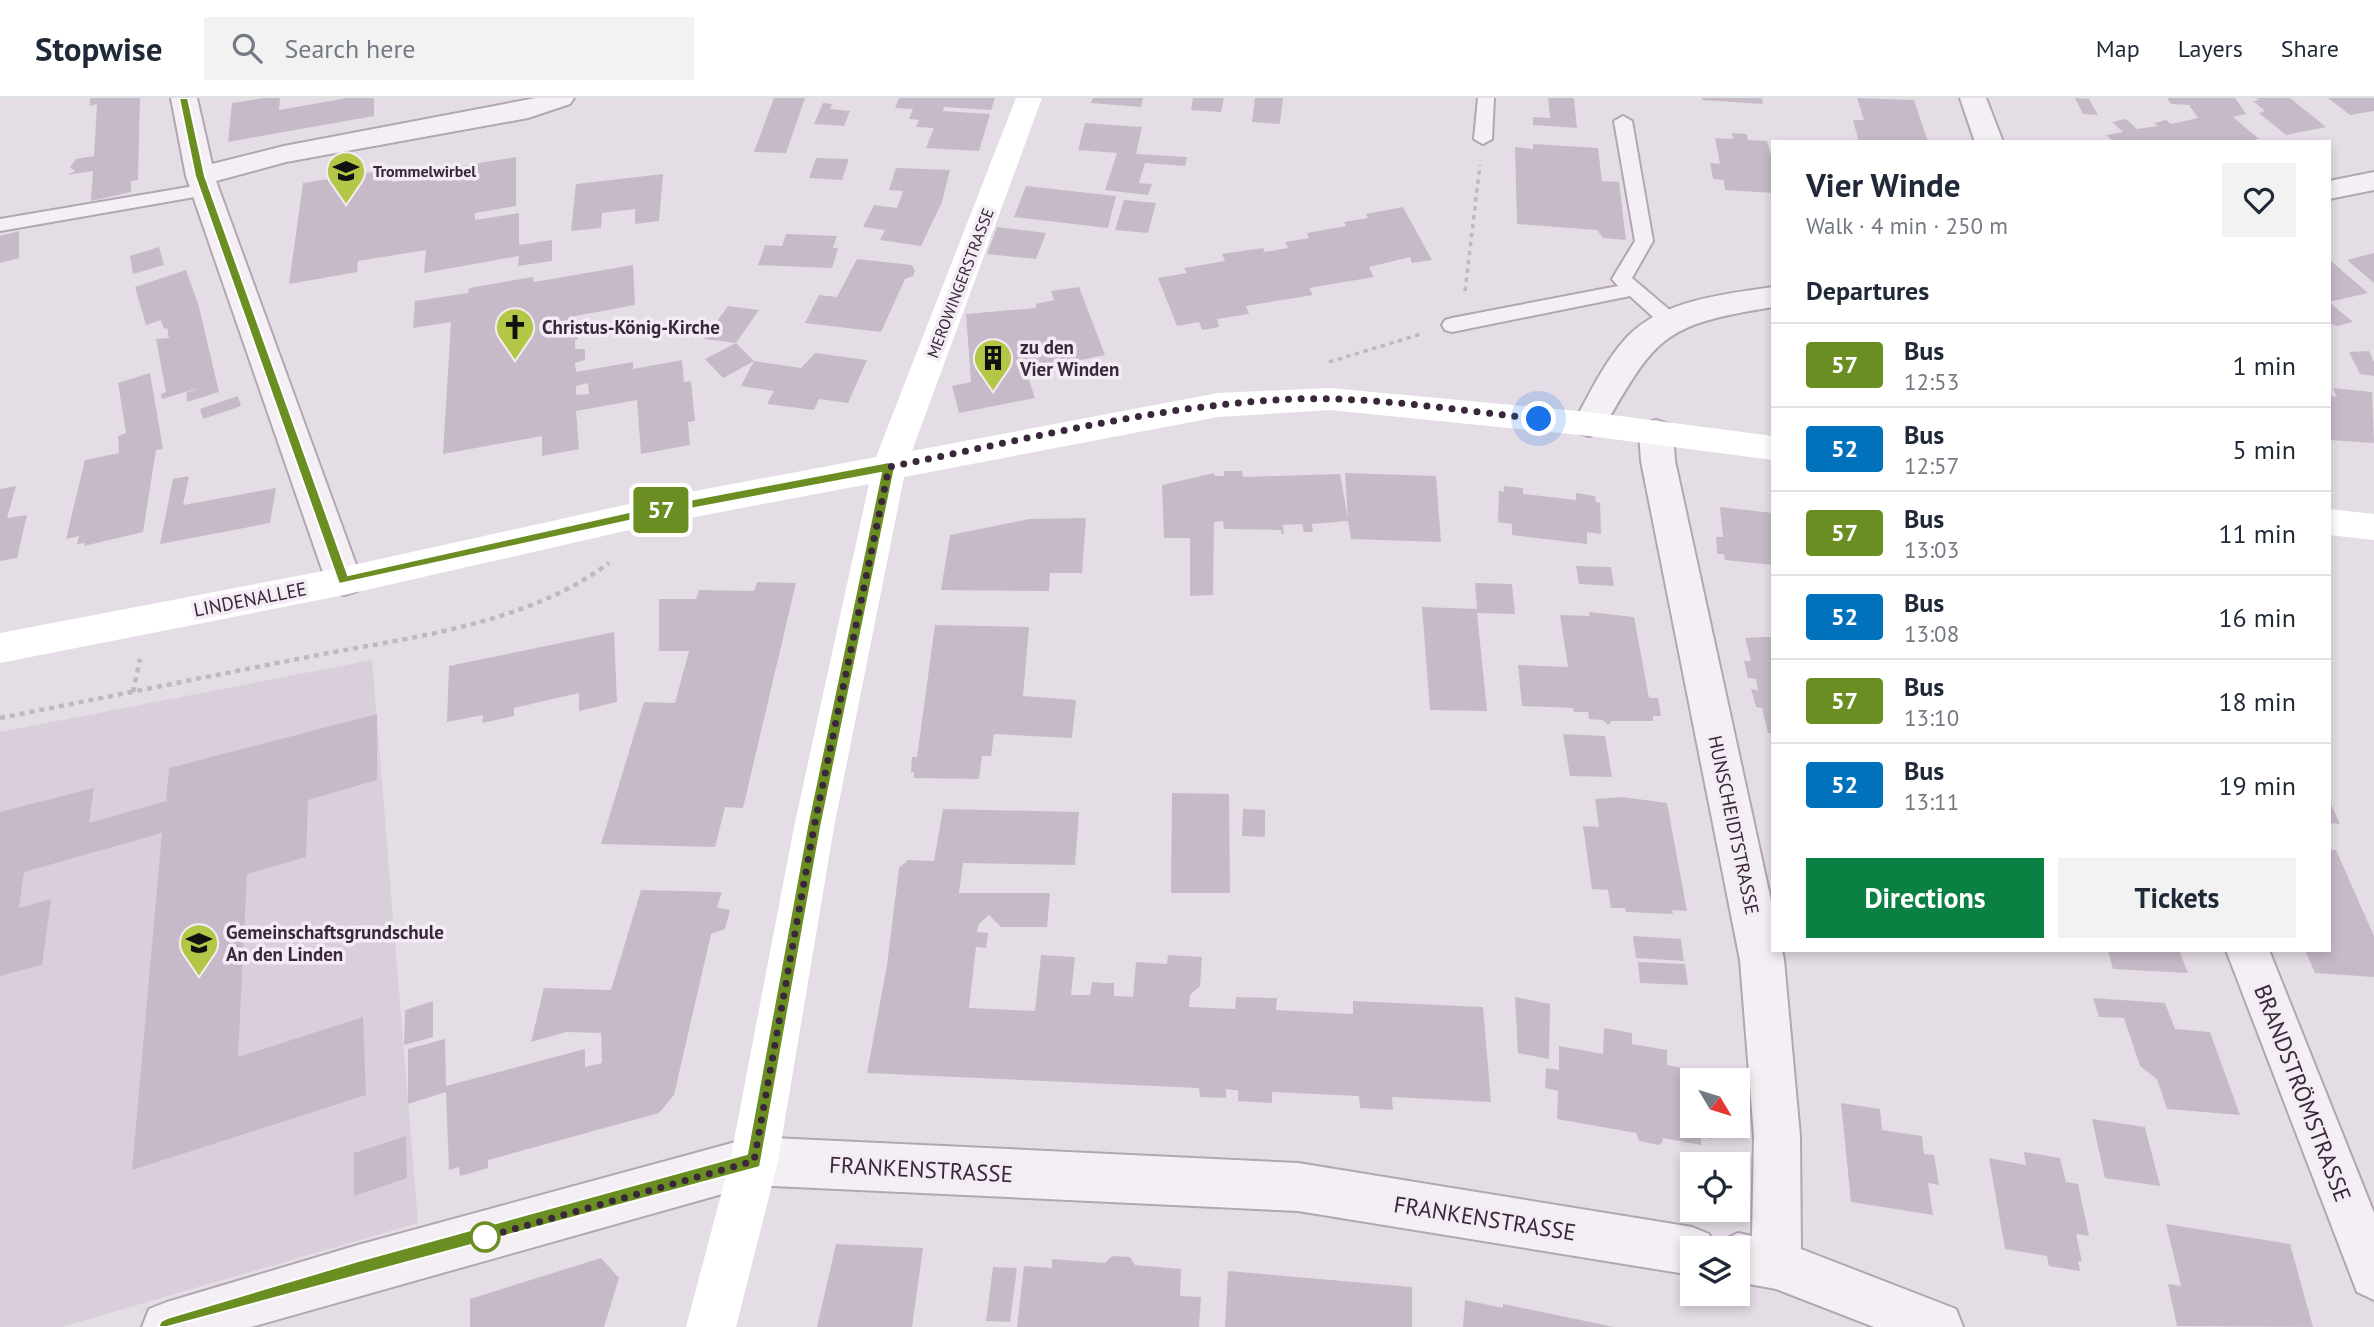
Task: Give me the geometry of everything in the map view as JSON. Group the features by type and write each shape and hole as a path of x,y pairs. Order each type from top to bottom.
{"main road":[{"name":"MEROWINGERSTRASSE","path":"711,1327 754,1161 814,827 889,467 1029,98"},
{"name":"LINDENALLEE","path":"0,648 344,580 647,513 1150,416 1278,399 1330,399 1589,424 1771,448"},
{"path":"2331,522 2374,527"}],"street":[{"path":"184,98 203,183 344,580"},
{"path":"203,183 284,154 528,110 561,98"},
{"path":"1973,98 1988,140"},
{"path":"2331,190 2374,181"},
{"path":"1589,424 1644,338 1671,322 1713,307 1771,296"},
{"name":"HUNSCHEIDTSTRASSE","path":"1656,432 1658,461 1762,960 1777,1136 1757,1261"},
{"name":"BRANDSTRÖMSTRASSE","path":"2248,952 2374,1275"},
{"name":"FRANKENSTRASSE","path":"167,1327 358,1270 754,1161 1298,1187 1680,1249"},
{"path":"1757,1261 1938,1327"}],"lane":[{"path":"1483,139 1486,98"},
{"path":"1623,121 1643,241 1622,279 1671,322"},
{"path":"0,225 203,183"},
{"path":"1460,324 1634,289"}],"path":[{"path":"1321,365 1343,356 1460,324 1483,139"},
{"path":"0,718 450,629 538,603 582,583 608,563 620,558"}],"shaded area":[{"name":"Gemeinschaftsgrundschule An den Linden","path":"372,660 418,1223 62,1327 0,1327 0,732"}],"building":[{"path":"90,98 140,98 138,180 131,181 131,192 91,201 93,171 67,175 75,171 70,167 76,159 94,156 97,104 90,106"},
{"path":"280,98 279,110 347,98 374,98 374,116 228,142 232,103"},
{"path":"774,98 805,98 786,153 754,152"},
{"path":"899,98 995,98 991,110 944,107 943,111 990,114 979,151 926,148 934,128 916,127 919,120 909,119 913,109 895,108"},
{"path":"1093,98 1143,98 1141,107 1091,103"},
{"path":"1193,98 1224,98 1221,112 1191,110"},
{"path":"1255,98 1283,98 1280,124 1252,122"},
{"path":"1548,98 1574,98 1577,128 1533,125 1533,117 1550,118"},
{"path":"1762,98 1763,104 1702,100"},
{"path":"1857,98 1914,100 1927,140 1858,140 1853,120 1864,120"},
{"path":"2075,98 2089,99 2098,115 2083,114"},
{"path":"2167,98 2235,98 2246,114 2233,117 2259,139 2112,140 2106,135 2123,132 2112,122 2126,119 2137,129 2158,126 2154,123 2166,120 2171,124 2198,118 2189,105 2171,104"},
{"path":"2256,98 2290,98 2326,127 2286,135 2259,113 2265,111 2253,101 2259,100"},
{"path":"2328,98 2374,98 2374,111 2350,115"},
{"path":"823,103 832,104 830,109 850,111 844,126 814,124"},
{"path":"1085,123 1142,127 1136,154 1187,157 1185,166 1145,163 1139,183 1152,184 1148,195 1105,190 1117,153 1078,150"},
{"path":"1732,133 1747,134 1748,140 1767,141 1771,156 1771,193 1725,190 1724,180 1713,179 1710,163 1720,164 1715,138 1733,139"},
{"path":"1533,144 1598,148 1602,181 1619,182 1626,240 1603,238 1597,230 1517,224 1515,147 1533,149"},
{"path":"516,157 516,206 475,213 475,220 519,213 519,245 552,240 552,261 518,266 519,256 424,273 426,250 358,261 357,272 289,284 303,183 393,169 392,182 430,176 430,171"},
{"path":"816,158 849,159 842,180 809,178"},
{"path":"896,168 950,170 942,202 921,246 880,240 885,230 863,227 874,205 897,208 903,191 889,190"},
{"path":"663,174 659,221 635,224 635,209 602,213 601,228 571,231 576,184"},
{"path":"1026,186 1116,196 1108,228 1014,217"},
{"path":"1124,200 1156,203 1148,233 1115,230"},
{"path":"1403,207 1432,260 1412,263 1410,257 1369,267 1374,277 1309,288 1313,295 1246,306 1249,314 1217,319 1219,327 1202,330 1199,322 1177,326 1158,278 1187,273 1184,268 1225,261 1222,254 1263,248 1265,252 1288,248 1285,242 1309,238 1307,233 1346,226 1344,222 1368,218 1366,214"},
{"path":"997,227 1046,233 1036,259 987,254"},
{"path":"19,231 19,258 0,263 0,236"},
{"path":"786,234 837,236 833,248 838,248 832,268 758,265 765,245 782,246"},
{"path":"159,247 164,265 133,274 130,256"},
{"path":"2374,253 2374,283 2347,260"},
{"path":"857,259 912,265 915,271 913,276 905,279 881,332 805,323 819,295 837,297"},
{"path":"2331,261 2368,293 2331,302"},
{"name":"Christus-König-Kirche","path":"633,265 635,305 575,316 578,339 575,340 575,349 585,349 585,360 575,363 576,372 633,362 633,369 682,360 684,382 691,381 695,421 688,422 690,445 641,454 637,400 576,411 579,449 542,456 542,436 443,454 451,322 413,328 415,301 468,293 469,288 533,277 534,282","holes":["588,383 589,394 576,395 576,386"]},
{"path":"186,270 199,307 219,392 187,402 186,393 199,388 162,399 161,394 166,392 156,339 169,338 167,328 164,329 161,320 146,325 135,287"},
{"path":"1079,287 1105,355 1026,371 1035,398 959,413 952,386 971,382 966,314 1036,308 1036,304 1054,300 1051,291"},
{"path":"2331,304 2353,322 2337,326 2331,324"},
{"path":"728,306 759,310 736,343 704,339"},
{"path":"736,343 754,361 723,378 705,359"},
{"path":"2369,351 2374,362 2374,376 2360,374 2349,352"},
{"path":"815,353 867,360 848,403 819,399 814,410 767,404 774,391 741,386 754,361 801,368"},
{"path":"150,373 163,449 156,450 143,532 84,546 85,543 77,544 79,536 66,539 85,460 119,453 118,436 126,433 118,383"},
{"path":"2333,388 2372,392 2374,443 2331,440 2331,396 2337,397"},
{"path":"238,396 241,406 203,419 200,409"},
{"path":"1224,471 1242,471 1243,477 1340,474 1348,519 1345,473 1436,476 1441,542 1351,539 1348,521 1312,524 1313,532 1304,532 1302,524 1283,525 1284,534 1281,534 1281,530 1224,529 1223,521 1214,522 1213,595 1190,596 1190,538 1164,538 1162,485 1214,473 1215,476 1224,476"},
{"path":"189,476 183,505 276,488 270,523 160,544 173,479"},
{"path":"16,486 7,518 27,515 17,558 0,561 0,489"},
{"path":"1504,486 1523,488 1523,494 1576,500 1576,493 1595,496 1596,502 1600,503 1601,534 1587,532 1587,544 1512,535 1512,524 1498,522 1499,491 1504,492"},
{"path":"1720,507 1771,513 1771,565 1725,560 1724,554 1717,554 1716,537 1723,537"},
{"path":"1086,518 1082,573 1050,573 1049,591 941,590 950,535 1029,519"},
{"path":"1576,566 1611,567 1614,586 1579,584"},
{"path":"757,582 796,583 743,808 725,807 715,847 601,844 644,702 675,703 689,651 659,651 659,599 696,599 699,590 754,591"},
{"path":"1475,583 1512,584 1515,614 1477,613 1487,711 1430,710 1422,607 1477,609"},
{"path":"1589,612 1634,617 1649,698 1658,698 1661,716 1653,716 1653,721 1612,721 1608,725 1603,720 1589,719 1588,712 1574,712 1573,708 1522,706 1518,665 1568,667 1560,615 1590,616"},
{"path":"935,625 1029,627 1023,696 1076,700 1072,738 994,734 991,756 982,756 979,779 914,778 914,772 911,773 912,757 917,757"},
{"path":"614,632 617,702 579,711 579,693 514,708 514,716 482,723 483,715 447,722 449,666"},
{"path":"1771,637 1771,733 1768,733 1762,708 1756,707 1751,689 1758,690 1756,679 1748,678 1744,661 1751,661 1745,638"},
{"name":"Gemeinschaftsgrundschule An den Linden","path":"377,714 377,780 308,800 306,857 247,874 238,1057 363,1017 366,1095 132,1170 162,833 24,872 19,908 51,899 42,965 0,976 0,812 94,788 89,823 166,801 169,768"},
{"path":"1563,734 1605,736 1612,777 1570,776"},
{"path":"1172,793 1229,794 1230,893 1171,893"},
{"path":"1622,797 1667,803 1687,911 1672,910 1673,914 1626,912 1625,908 1611,908 1608,890 1592,889 1583,826 1599,827 1595,799"},
{"path":"2331,804 2340,824 2331,823"},
{"path":"943,809 1079,812 1075,865 963,863 959,893 1050,893 1047,927 1001,927 989,915 979,924 977,932 988,933 986,948 976,947 969,1008 1035,1011 1041,955 1075,957 1071,995 1090,995 1092,982 1114,983 1114,996 1133,997 1136,962 1167,964 1168,955 1202,957 1200,986 1190,995 1189,1007 1235,1009 1236,997 1277,998 1276,1010 1353,1014 1353,1001 1483,1007 1491,1102 1392,1097 1393,1110 1360,1108 1359,1096 1272,1092 1272,1103 1238,1101 1238,1090 1226,1089 1226,1098 1200,1097 1199,1088 867,1073 887,965 899,868 908,860 934,861"},
{"path":"1243,809 1265,810 1265,837 1242,836"},
{"path":"2331,850 2336,850 2374,936 2374,977 2315,973 2306,952 2331,952"},
{"path":"641,890 722,892 717,907 730,910 725,929 711,934 674,1095 659,1113 488,1160 488,1168 460,1176 459,1167 449,1170 446,1092 408,1104 408,1049 445,1039 446,1086 585,1049 585,1067 602,1063 601,1033 566,1032 531,1042 544,988 611,990"},
{"path":"1633,936 1681,939 1684,961 1636,958"},
{"path":"2109,952 2180,952 2188,973 2113,969"},
{"path":"1638,962 1685,964 1688,985 1640,983"},
{"path":"1515,997 1550,1004 1549,1059 1518,1053"},
{"path":"2093,998 2165,1003 2175,1029 2210,1032 2240,1115 2167,1109 2157,1079 2140,1066 2124,1018 2099,1017"},
{"path":"433,1001 433,1037 404,1045 405,1010"},
{"path":"1604,1028 1632,1033 1632,1044 1667,1050 1667,1065 1683,1068 1680,1068 1680,1138 1701,1138 1701,1145 1663,1138 1658,1145 1639,1141 1636,1133 1557,1119 1558,1091 1545,1088 1546,1068 1559,1070 1559,1046 1603,1054"},
{"path":"1841,1103 1880,1109 1882,1130 1922,1136 1924,1154 1934,1155 1939,1185 1928,1183 1933,1215 1851,1202"},
{"path":"2092,1119 2145,1127 2160,1186 2105,1178"},
{"path":"406,1136 407,1178 354,1196 354,1153"},
{"path":"2024,1152 2060,1158 2066,1182 2078,1184 2089,1236 2076,1234 2082,1262 2078,1261 2080,1271 2049,1266 2047,1256 2005,1249 1989,1158 2026,1165"},
{"path":"2166,1224 2290,1244 2313,1327 2177,1326 2168,1284 2181,1286"},
{"path":"836,1244 923,1248 912,1327 817,1327"},
{"path":"1112,1256 1130,1257 1135,1265 1181,1269 1180,1296 1201,1297 1199,1327 1017,1327 1024,1266 1052,1268 1052,1259 1105,1263"},
{"path":"601,1258 619,1278 604,1327 470,1327 470,1299"},
{"path":"993,1267 1017,1268 1010,1322 986,1321"},
{"path":"1228,1271 1412,1287 1412,1327 1225,1327"},
{"path":"1465,1300 1503,1308 1503,1304 1614,1327 1463,1327"}],"bus line":[{"name":"57","path":"167,1327 358,1270 754,1161 814,827 889,467 647,513 344,580 265,351 200,176 183,108 184,98"}],"place":[{"name":"Trommelwirbel","path":"346,205"},
{"name":"Christus-König-Kirche","path":"515,361"},
{"name":"zu den Vier Winden","path":"993,392"},
{"name":"Gemeinschaftsgrundschule An den Linden","path":"199,977"}],"route":[{"path":"485,1237 482,1238 754,1161 814,827 889,467 1150,416 1278,399 1330,399 1539,419"}]}
